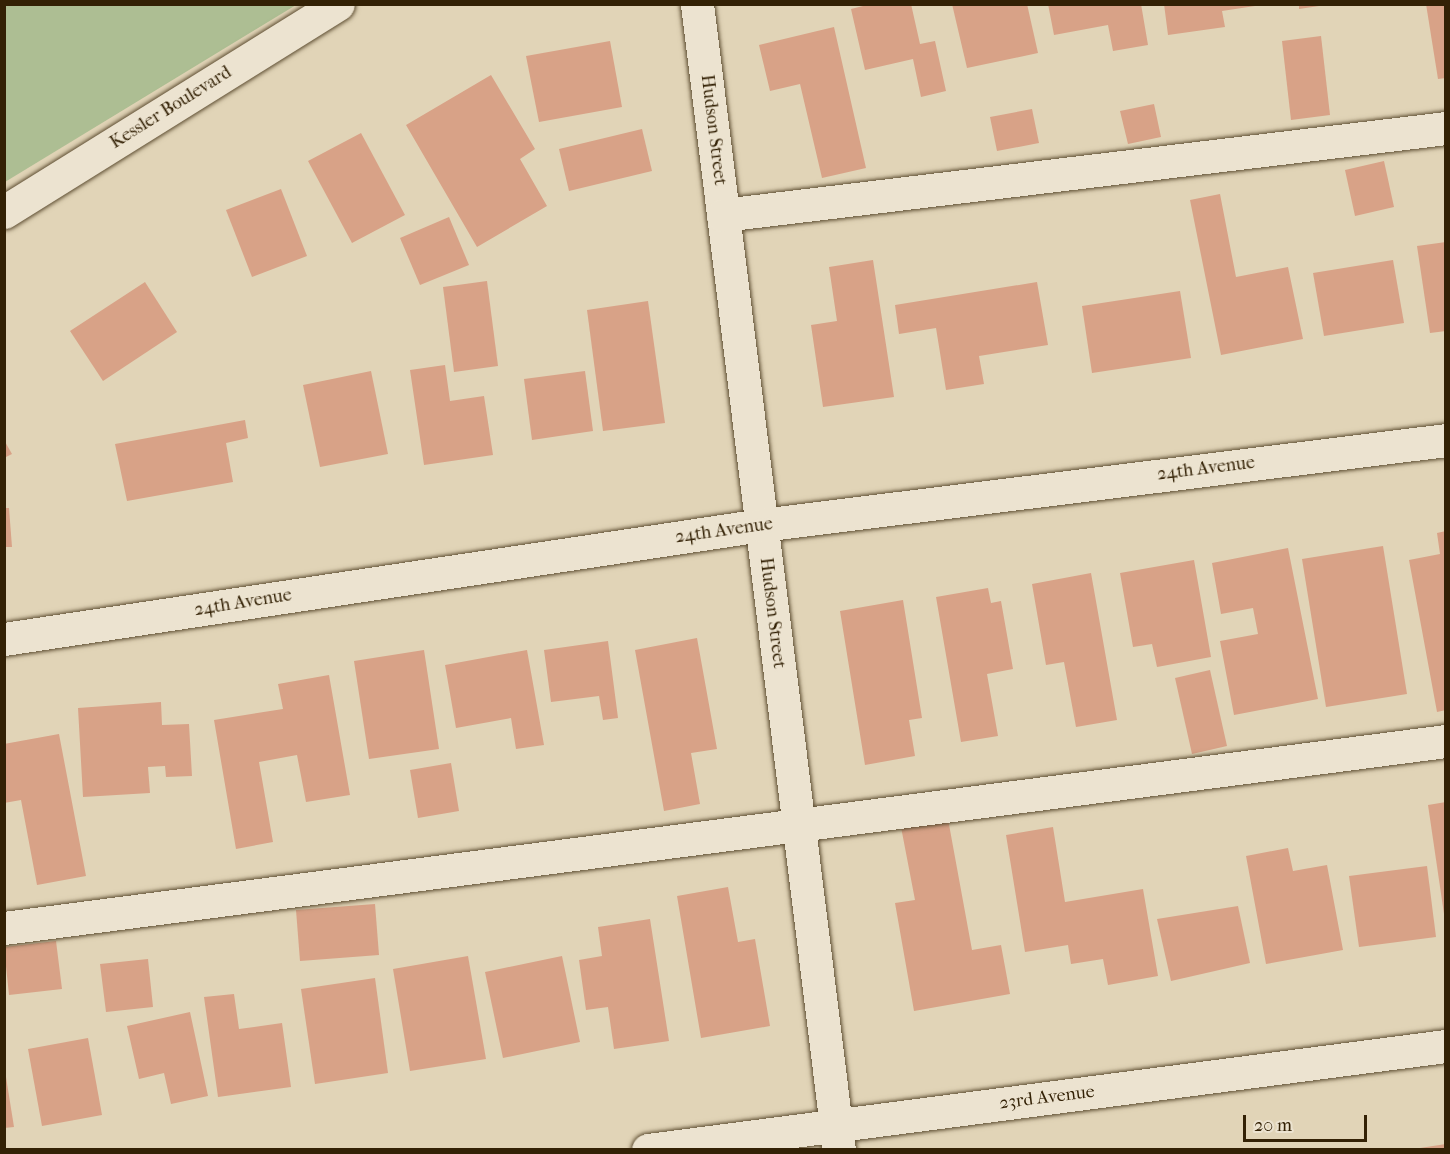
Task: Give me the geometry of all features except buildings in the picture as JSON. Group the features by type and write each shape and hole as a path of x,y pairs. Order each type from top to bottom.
{"street":[{"name":"Kessler Boulevard","path":"4,212 338,4"},
{"name":"Hudson Street","path":"697,4 838,1138"},
{"path":"723,215 1446,128"},
{"name":"24th Avenue","path":"4,639 761,525 1446,440"},
{"path":"4,928 799,828 1446,741"},
{"name":"23rd Avenue","path":"648,1149 838,1138 1446,1046"}],"green space":[{"path":"5,4 296,4 296,5 5,182"}]}
